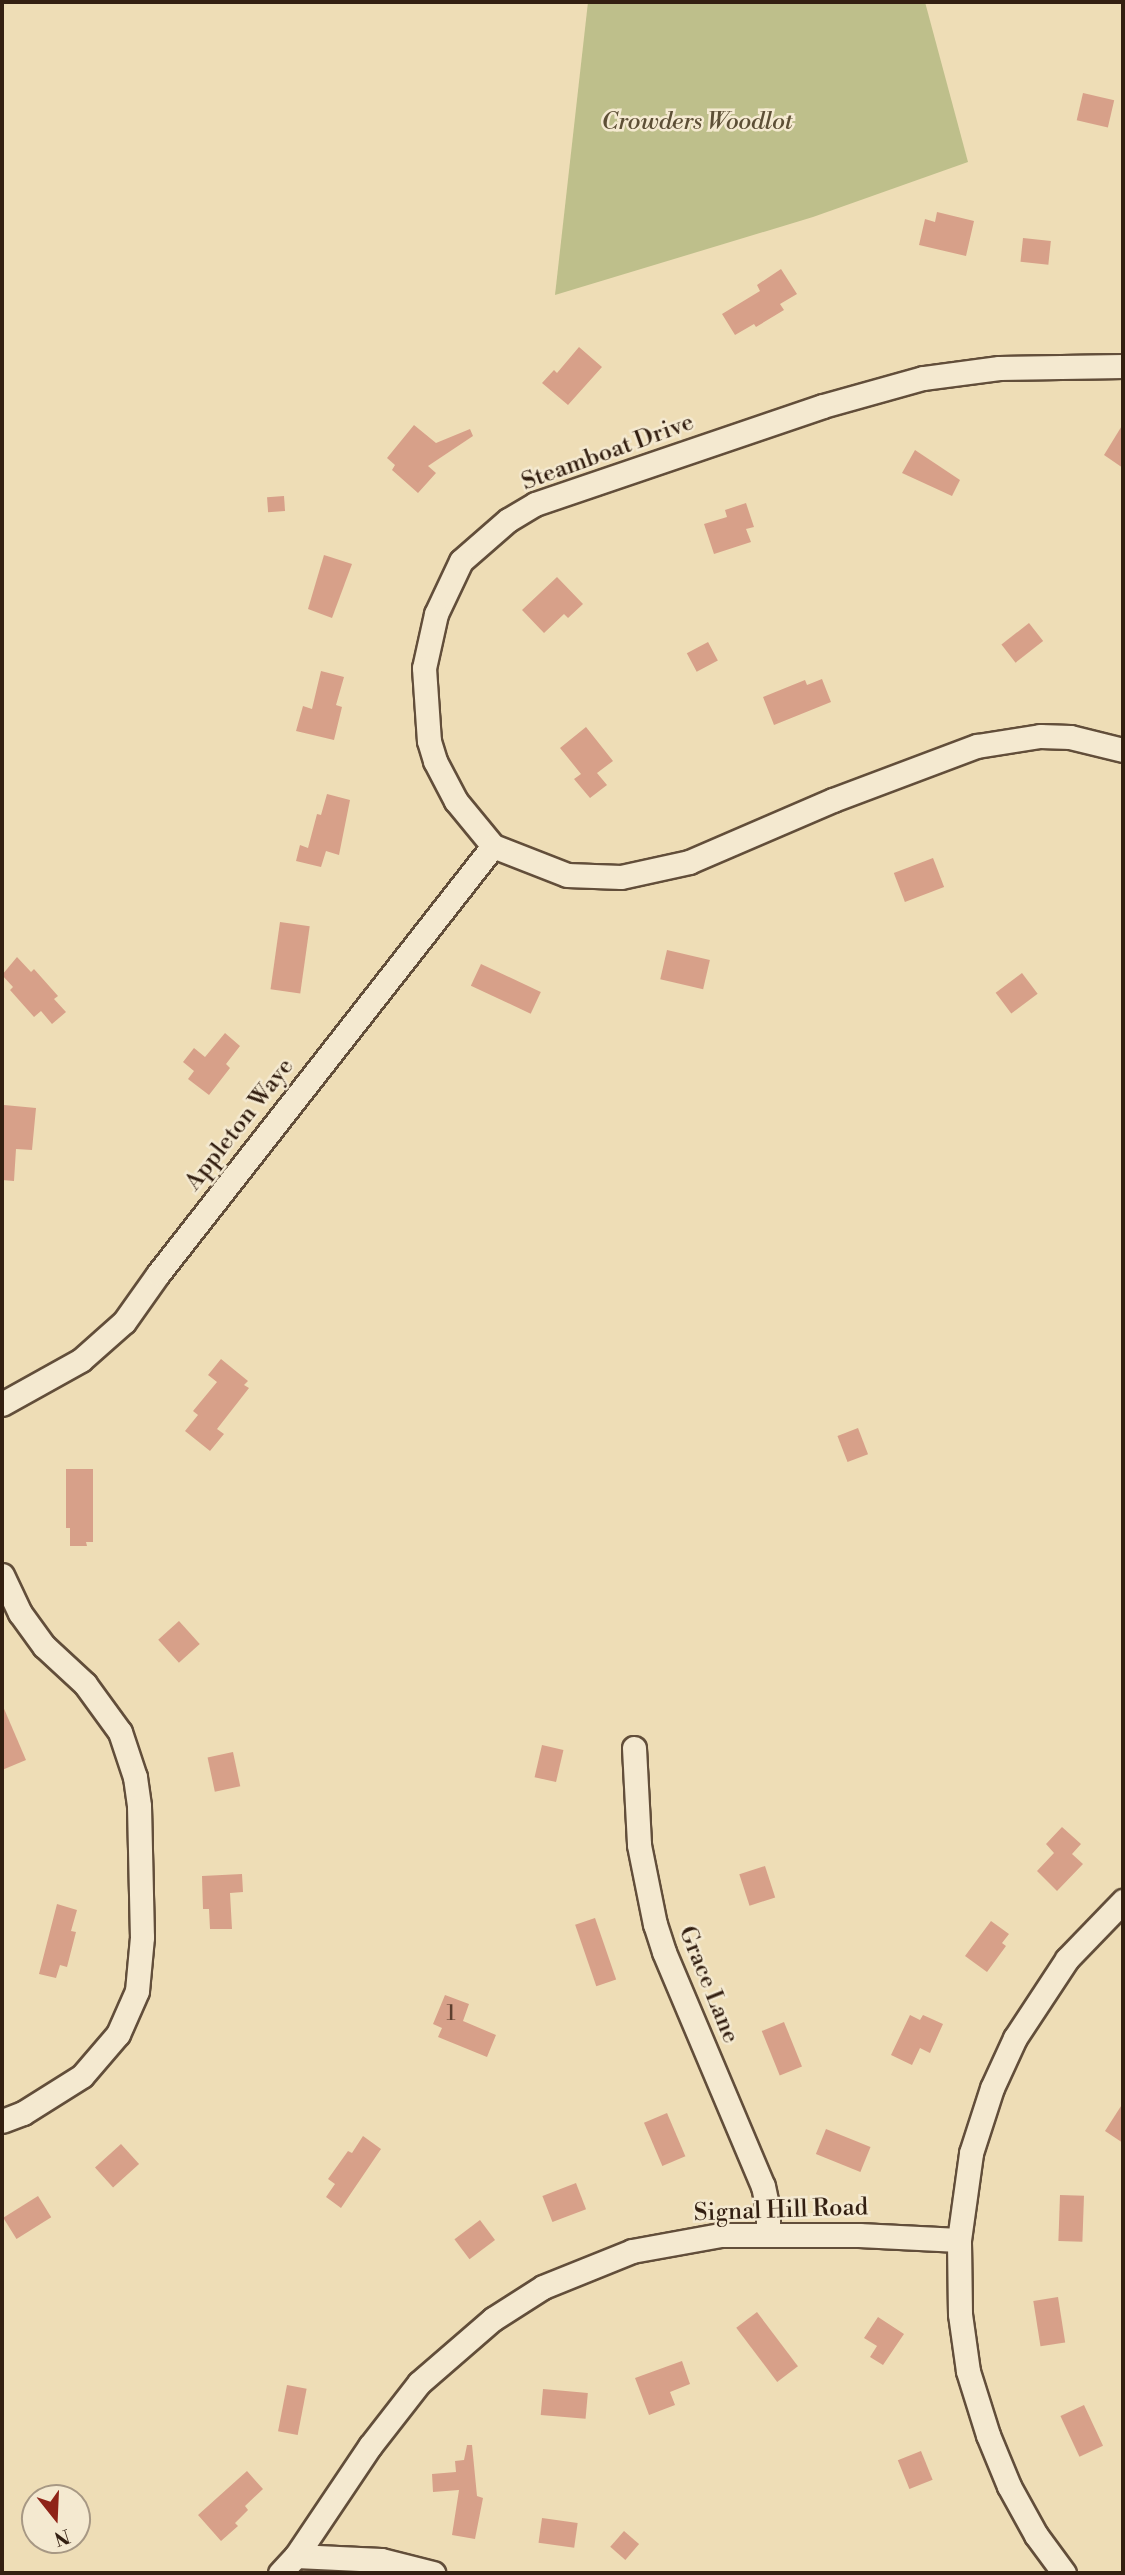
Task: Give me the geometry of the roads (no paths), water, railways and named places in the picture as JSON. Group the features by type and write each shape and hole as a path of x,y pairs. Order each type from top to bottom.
{"street":[{"name":"Steamboat Drive","path":"1123,366 999,368 923,378 823,406 572,489 535,504 508,520 461,561 436,614 424,668 429,741 435,761 456,801 493,846 567,875 592,878 639,874 690,862 832,800 977,746 1040,736 1070,737 1123,751"},
{"name":"Appleton Waye","path":"2,1404 81,1360 124,1322 158,1274 493,846"},
{"path":"2,1574 20,1613 44,1646 93,1692 120,1732 135,1777 139,1806 142,1937 137,1991 118,2035 82,2076 23,2113 2,2122"},
{"name":"Grace Lane","path":"634,1748 639,1845 655,1924 763,2186 768,2209 768,2233"},
{"path":"1064,2573 1036,2535 988,2435 968,2371 960,2314 959,2240 971,2153 992,2088 1015,2038 1067,1959 1123,1901"},
{"name":"Signal Hill Road","path":"280,2573 296,2556 396,2410 440,2362 493,2319 543,2287 620,2255 688,2239 768,2233 929,2236 959,2240"},
{"path":"296,2556 381,2560 433,2573"}],"park label":[{"name":"Crowders Woodlot","path":"697,123"}]}
